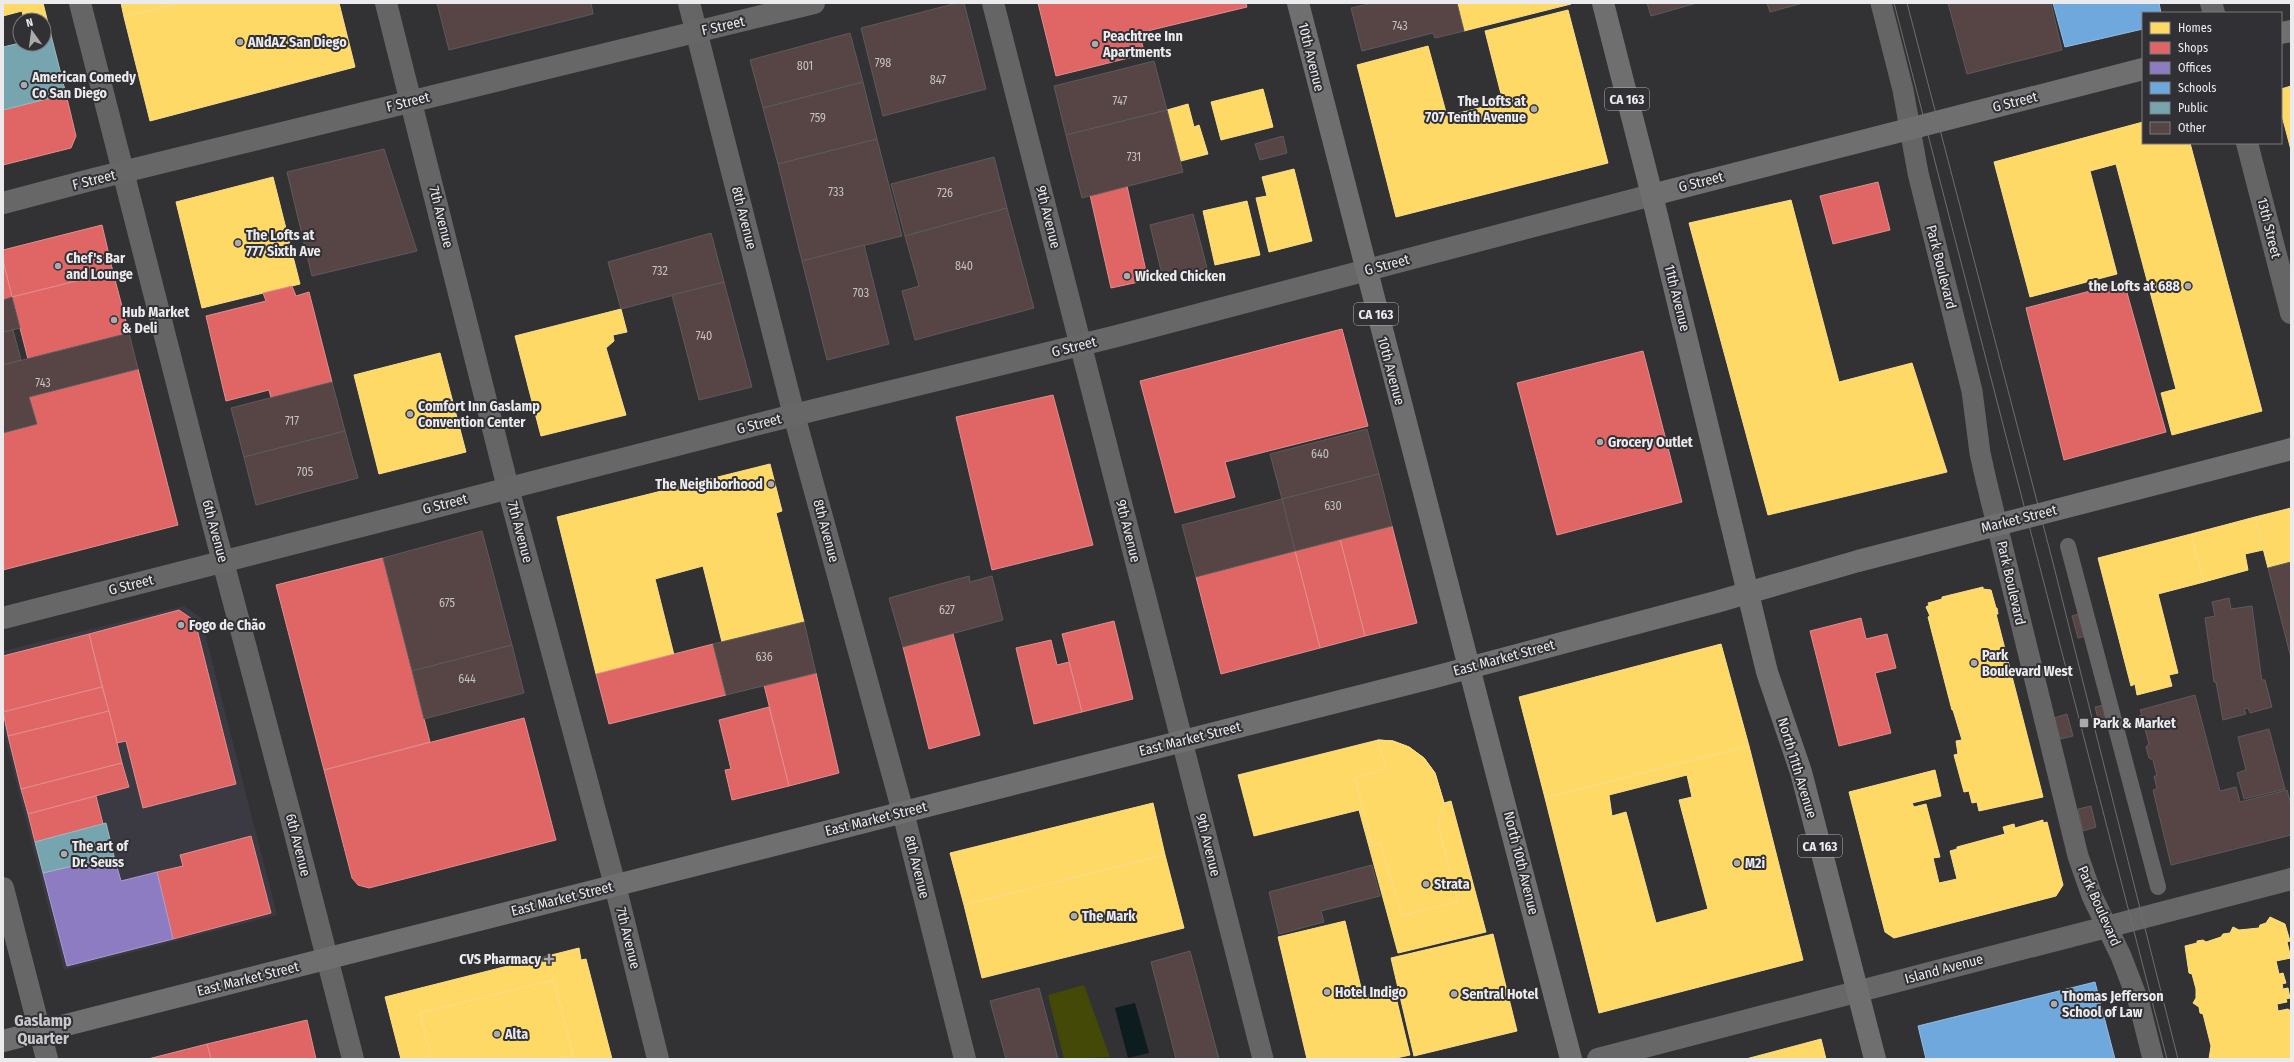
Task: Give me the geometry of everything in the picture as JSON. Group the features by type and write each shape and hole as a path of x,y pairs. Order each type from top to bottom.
{"main road":[{"name":"F Street","path":"3,203 814,3"},
{"name":"10th Avenue","path":"1298,3 1364,271 1470,667"},
{"name":"11th Avenue","path":"1603,3 1652,195 1748,594"},
{"name":"G Street","path":"3,618 794,415 1080,345 1652,195 2142,69"},
{"name":"Market Street","path":"1748,594 1858,561 2291,449"},
{"name":"North 11th Avenue","path":"1748,594 1767,672 1801,772 1875,1059"},
{"name":"East Market Street","path":"3,1041 1182,741 1748,594"},
{"name":"North 10th Avenue","path":"1470,667 1571,1059"},
{"name":"Island Avenue","path":"1598,1059 1858,993 2087,931 2291,879"},
{"path":"3,888 47,1059"}],"street":[{"name":"6th Avenue","path":"80,3 223,561 328,958 353,1059"},
{"name":"7th Avenue","path":"386,3 508,488 615,885 658,1059"},
{"name":"8th Avenue","path":"690,3 794,415 903,812 965,1059"},
{"name":"9th Avenue","path":"993,3 1263,1059"},
{"name":"Park Boulevard","path":"1881,3 1903,90 1918,172 1972,391 1980,453 2078,856 2092,896 2121,956 2139,1003 2153,1059"},
{"name":"13th Street","path":"2248,144 2291,313"},
{"path":"2068,546 2158,888"}],"shaded area":[{"path":"184,606 201,618 277,915 64,970 3,730 3,651"},
{"path":"1135,1003 1149,1053 1128,1058 1115,1008"}],"green space":[{"path":"1084,985 1110,1057 1064,1059 1048,995"}],"building: Homes":[{"path":"3,3 43,3 45,12 22,11 12,12 12,14 3,16"},
{"path":"121,3 180,3 124,17"},
{"name":"ANdAZ San Diego","path":"180,3 339,3 355,67 150,121 124,17"},
{"path":"1457,3 1571,3 1571,4 1464,31"},
{"name":"The Lofts at 707 Tenth Avenue","path":"1568,10 1608,163 1396,217 1357,65 1428,46 1447,116 1503,102 1485,31"},
{"path":"2291,86 2291,150 2282,116 2282,89"},
{"path":"1263,89 1273,127 1221,140 1211,102"},
{"path":"1188,104 1194,127 1199,125 1208,154 1181,161 1167,110"},
{"name":"the Lofts at 688","path":"2142,122 2142,144 2190,144 2262,411 2172,435 2161,393 2176,389 2116,164 2090,171 2117,274 2030,297 1994,162"},
{"path":"1294,169 1312,241 1269,252 1256,198 1267,196 1262,177"},
{"name":"The Lofts at 777 Sixth Ave","path":"273,177 300,284 202,308 176,202"},
{"path":"1791,200 1839,382 1912,363 1947,472 1768,515 1689,223"},
{"path":"1247,201 1260,255 1215,265 1203,211"},
{"path":"621,309 627,332 613,335 614,341 606,348 626,415 541,436 515,336"},
{"name":"Comfort Inn Gaslamp Convention Center","path":"440,353 466,452 379,474 354,375"},
{"path":"770,464 782,511 776,513 804,622 722,642 703,566 655,579 674,655 596,674 557,517"},
{"path":"2291,508 2291,562 2268,568 2255,517"},
{"path":"2255,517 2263,550 2245,554 2248,570 2204,582 2191,534"},
{"path":"2191,534 2204,582 2158,594 2178,673 2169,675 2172,686 2137,695 2135,684 2131,686 2098,558"},
{"name":"Park Boulevard West","path":"1983,587 1983,589 1991,590 1997,608 1998,614 1996,614 2043,797 1979,811 1977,802 1972,803 1969,791 1964,792 1954,755 1958,754 1956,741 1962,740 1952,710 1928,617 1930,616 1926,607 1929,605 1928,603 1942,599 1942,597"},
{"path":"1721,644 1749,746 1545,798 1519,697"},
{"name":"Strata","path":"1378,740 1393,741 1409,747 1424,758 1435,773 1444,803 1451,801 1486,932 1398,953 1359,810 1254,836 1238,775"},
{"path":"1378,740 1393,741 1409,747 1424,758 1435,773 1444,803 1438,826 1458,901 1402,916 1380,843 1373,846 1355,778 1386,769"},
{"name":"M2i","path":"1749,746 1803,960 1599,1013 1545,798","holes":["1687,775 1692,797 1679,800 1708,909 1656,923 1626,812 1612,816 1609,795"]},
{"path":"1935,770 1941,796 1912,803 1914,807 1926,804 1940,857 1933,858 1939,883 1957,879 1950,851 1957,849 1957,847 2005,834 2003,827 2014,824 2015,828 2043,820 2043,823 2047,822 2063,885 2056,896 1894,938 1885,932 1849,792"},
{"path":"1153,803 1165,855 964,905 950,853"},
{"name":"The Mark","path":"1165,855 1184,928 982,978 964,905"},
{"path":"2270,917 2285,924 2290,941 2287,942 2291,958 2276,961 2279,974 2283,973 2286,983 2282,984 2283,989 2288,988 2290,998 2286,999 2287,1002 2277,1004 2278,1011 2288,1009 2291,1011 2291,1059 2209,1059 2211,1046 2203,1014 2200,1013 2199,1007 2193,1003 2196,998 2196,989 2192,974 2189,973 2185,946 2197,943 2197,941 2203,940 2206,942 2221,937 2223,934 2230,933 2233,927 2239,930 2259,928 2260,925 2266,923"},
{"name":"Hotel Indigo","path":"1345,921 1363,996 1394,989 1410,1055 1392,1059 1307,1059 1278,937"},
{"name":"Sentral Hotel","path":"1493,934 1517,1031 1414,1056 1391,958"},
{"path":"579,948 581,960 586,959 612,1059 401,1059 385,997"},
{"name":"Alta","path":"554,980 573,1055 557,1059 432,1059 420,1013"},
{"path":"1821,1039 1826,1059 1746,1059"}],"building: Shops":[{"name":"Peachtree Inn Apartments","path":"1038,3 1246,3 1247,7 1139,33 1145,54 1056,76"},
{"path":"66,94 76,136 71,148 3,165 3,110"},
{"path":"1878,182 1890,230 1833,244 1820,196"},
{"path":"1127,186 1148,280 1111,288 1090,195"},
{"name":"Chef's Bar and Lounge","path":"102,225 113,272 12,297 3,260 3,250"},
{"path":"3,260 12,297 3,300"},
{"path":"113,272 129,333 28,359 12,297"},
{"path":"2124,282 2166,432 2064,460 2026,308"},
{"path":"292,286 296,296 309,292 332,382 271,398 269,390 226,401 206,316 266,301 263,293"},
{"path":"1342,329 1368,426 1225,462 1235,497 1175,513 1140,381"},
{"name":"Grocery Outlet","path":"1643,351 1682,502 1557,535 1517,383"},
{"path":"138,369 178,525 3,570 3,433 37,424 29,397"},
{"path":"1053,395 1093,545 992,570 956,417"},
{"path":"1392,526 1417,623 1365,636 1340,539"},
{"path":"1340,539 1365,636 1320,648 1295,551"},
{"path":"1295,551 1320,648 1221,674 1196,577"},
{"path":"383,558 430,742 324,770 276,585"},
{"path":"179,610 195,621 236,784 143,808 126,741 117,743 89,634"},
{"path":"1861,618 1866,639 1887,634 1896,668 1875,673 1891,733 1839,746 1810,631"},
{"path":"1114,621 1133,699 1082,712 1062,634"},
{"path":"89,634 102,687 3,712 3,656"},
{"path":"953,634 980,735 929,749 903,647"},
{"path":"1051,640 1057,665 1069,662 1082,712 1034,724 1016,648"},
{"path":"713,644 726,695 609,724 596,674"},
{"path":"816,673 839,773 789,786 764,685"},
{"path":"102,687 109,711 8,736 3,712"},
{"path":"769,707 789,786 732,800 725,770 731,769 719,720"},
{"path":"109,711 122,763 21,789 8,736"},
{"path":"524,718 556,840 369,888 358,885 352,878 324,770"},
{"path":"122,763 129,787 28,814 21,789"},
{"path":"96,796 103,824 35,842 28,814"},
{"path":"251,836 271,913 173,939 157,872 183,866 180,855"},
{"path":"307,1020 316,1059 211,1059 207,1044"},
{"path":"207,1044 211,1059 148,1059"}],"building: Offices":[{"path":"114,856 121,881 157,872 173,939 67,966 43,873"}],"building: Schools":[{"path":"2053,3 2159,3 2161,12 2142,12 2142,29 2065,47"},
{"name":"Thomas Jefferson School of Law","path":"2095,982 2115,1059 1926,1059 1918,1026"}],"building: Public":[{"path":"52,39 66,94 3,110 3,47 12,45 12,52 52,52"},
{"path":"106,823 114,856 43,873 35,842"}],"building: Other":[{"path":"437,3 591,3 593,14 449,50"},
{"path":"957,3 964,3 986,89 883,116 861,28"},
{"path":"1373,3 1457,3 1464,31 1435,38 1433,33 1362,51 1351,8"},
{"path":"1647,3 1697,3 1651,16"},
{"path":"1767,3 1803,3 1770,12"},
{"path":"1948,3 2051,3 2062,50 1967,74"},
{"path":"850,33 863,82 763,108 750,60"},
{"path":"1154,61 1167,110 1066,135 1054,86"},
{"path":"863,82 877,139 778,164 763,108"},
{"path":"1167,110 1183,172 1082,198 1066,135"},
{"path":"1283,136 1287,153 1260,160 1255,144"},
{"path":"877,139 902,236 802,261 778,164"},
{"path":"384,149 417,251 312,276 287,172"},
{"path":"994,157 1007,208 905,236 891,184"},
{"path":"1007,208 1034,308 915,340 902,291 919,286 905,236"},
{"path":"1193,214 1207,268 1163,279 1150,225"},
{"path":"711,233 724,282 621,309 608,262"},
{"path":"864,245 889,344 827,360 802,261"},
{"path":"724,282 752,387 699,400 672,295"},
{"path":"12,297 20,328 3,332 3,300"},
{"path":"13,330 21,360 3,365 3,332"},
{"path":"129,333 138,369 29,397 37,424 3,433 3,365"},
{"path":"332,382 345,431 244,457 231,408"},
{"path":"1367,429 1379,474 1282,499 1270,454"},
{"path":"345,431 358,478 256,505 244,457"},
{"path":"1379,474 1392,526 1295,551 1282,499"},
{"path":"1282,499 1295,551 1196,577 1182,525"},
{"path":"482,531 512,645 412,671 383,558"},
{"path":"2291,562 2291,658 2268,568"},
{"path":"969,576 970,582 992,576 1003,620 903,647 889,598"},
{"path":"2229,598 2231,609 2252,606 2261,675 2262,680 2265,680 2272,707 2250,713 2248,708 2244,709 2246,714 2223,720 2216,682 2214,682 2205,618 2215,616 2212,602"},
{"path":"2085,612 2090,635 2078,638 2072,616"},
{"path":"804,622 816,673 726,695 713,644"},
{"path":"512,645 524,693 424,719 412,671"},
{"path":"2195,695 2220,791 2236,787 2240,802 2287,790 2291,805 2291,835 2171,865 2153,790 2157,789 2154,776 2157,776 2153,760 2149,758 2146,747 2149,744 2145,729 2142,726 2139,716 2142,715 2140,710"},
{"path":"2108,704 2113,726 2101,729 2095,707"},
{"path":"2067,714 2073,736 2060,739 2054,718"},
{"path":"2269,729 2285,789 2244,799 2237,773 2246,770 2238,737"},
{"path":"2091,806 2096,827 2083,831 2078,809"},
{"path":"1372,865 1380,896 1321,911 1324,922 1279,934 1269,892"},
{"path":"1190,951 1219,1059 1176,1059 1151,962"},
{"path":"1039,988 1058,1059 1006,1059 990,1001"}],"tram line":[{"path":"1894,3 2167,1059"},
{"path":"1907,3 2052,559 2178,1059"}],"place":[{"name":"ANdAZ San Diego","path":"240,42"},
{"name":"Peachtree Inn Apartments","path":"1095,44"},
{"name":"American Comedy Co San Diego","path":"24,85"},
{"name":"The Lofts at 707 Tenth Avenue","path":"1534,109"},
{"name":"The Lofts at 777 Sixth Ave","path":"238,243"},
{"name":"Chef's Bar and Lounge","path":"58,266"},
{"name":"Wicked Chicken","path":"1127,276"},
{"name":"the Lofts at 688","path":"2188,286"},
{"name":"Hub Market & Deli","path":"114,320"},
{"name":"Comfort Inn Gaslamp Convention Center","path":"410,414"},
{"name":"Grocery Outlet","path":"1600,442"},
{"name":"The Neighborhood","path":"771,484"},
{"name":"Fogo de Chão","path":"181,625"},
{"name":"Park Boulevard West","path":"1974,663"},
{"name":"Park & Market","path":"2084,723"},
{"name":"The art of Dr. Seuss","path":"64,854"},
{"name":"M2i","path":"1737,863"},
{"name":"Strata","path":"1426,884"},
{"name":"The Mark","path":"1074,916"},
{"name":"CVS Pharmacy","path":"549,959"},
{"name":"Hotel Indigo","path":"1327,992"},
{"name":"Sentral Hotel","path":"1454,994"},
{"name":"Thomas Jefferson School of Law","path":"2054,1004"},
{"name":"Alta","path":"497,1034"}],"district":[{"name":"Gaslamp Quarter","path":"43,1029"}]}
